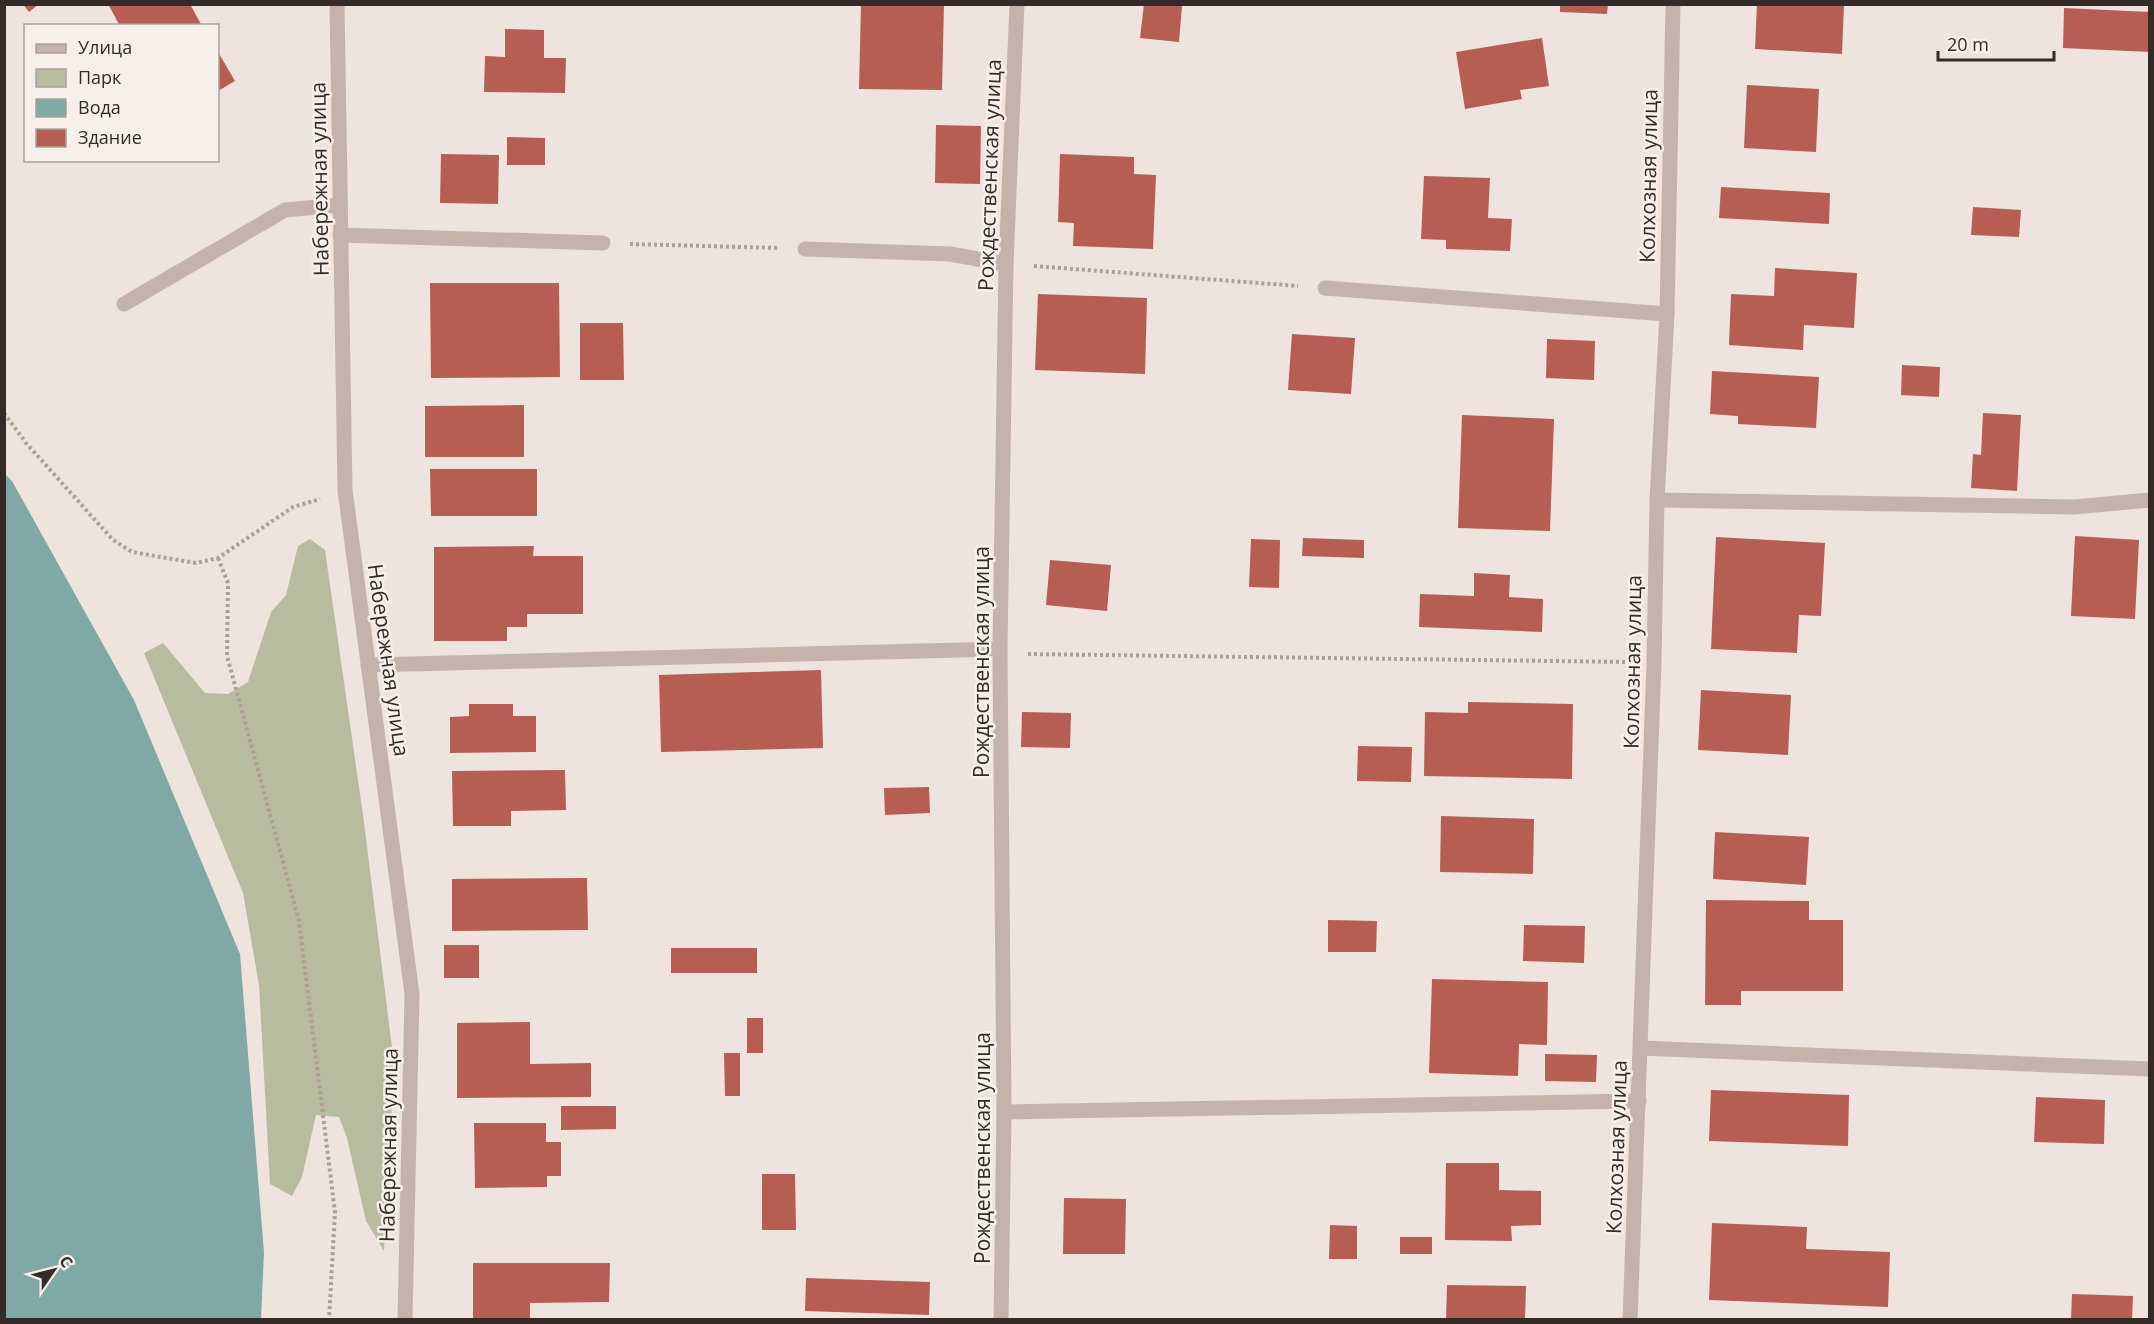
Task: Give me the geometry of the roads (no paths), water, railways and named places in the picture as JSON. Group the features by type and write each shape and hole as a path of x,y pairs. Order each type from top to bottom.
{"street":[{"name":"Набережная улица","path":"337,4 345,490 412,994 405,1320"},
{"name":"Рождественская улица","path":"1001,1320 1004,1112 1000,649 1006,264 1017,4"},
{"name":"Колхозная улица","path":"1630,1320 1654,663 1657,500 1667,314 1673,4"},
{"path":"124,304 285,210 340,205"},
{"path":"340,235 603,243"},
{"path":"805,249 950,254 1006,264"},
{"path":"1325,288 1667,314"},
{"path":"1657,500 2074,507 2150,500"},
{"path":"368,665 1000,649"},
{"path":"1641,1048 2150,1069"},
{"path":"1004,1112 1639,1101"}],"water":[{"path":"4,473 12,481 134,700 240,954 264,1253 261,1319 5,1319"}]}
